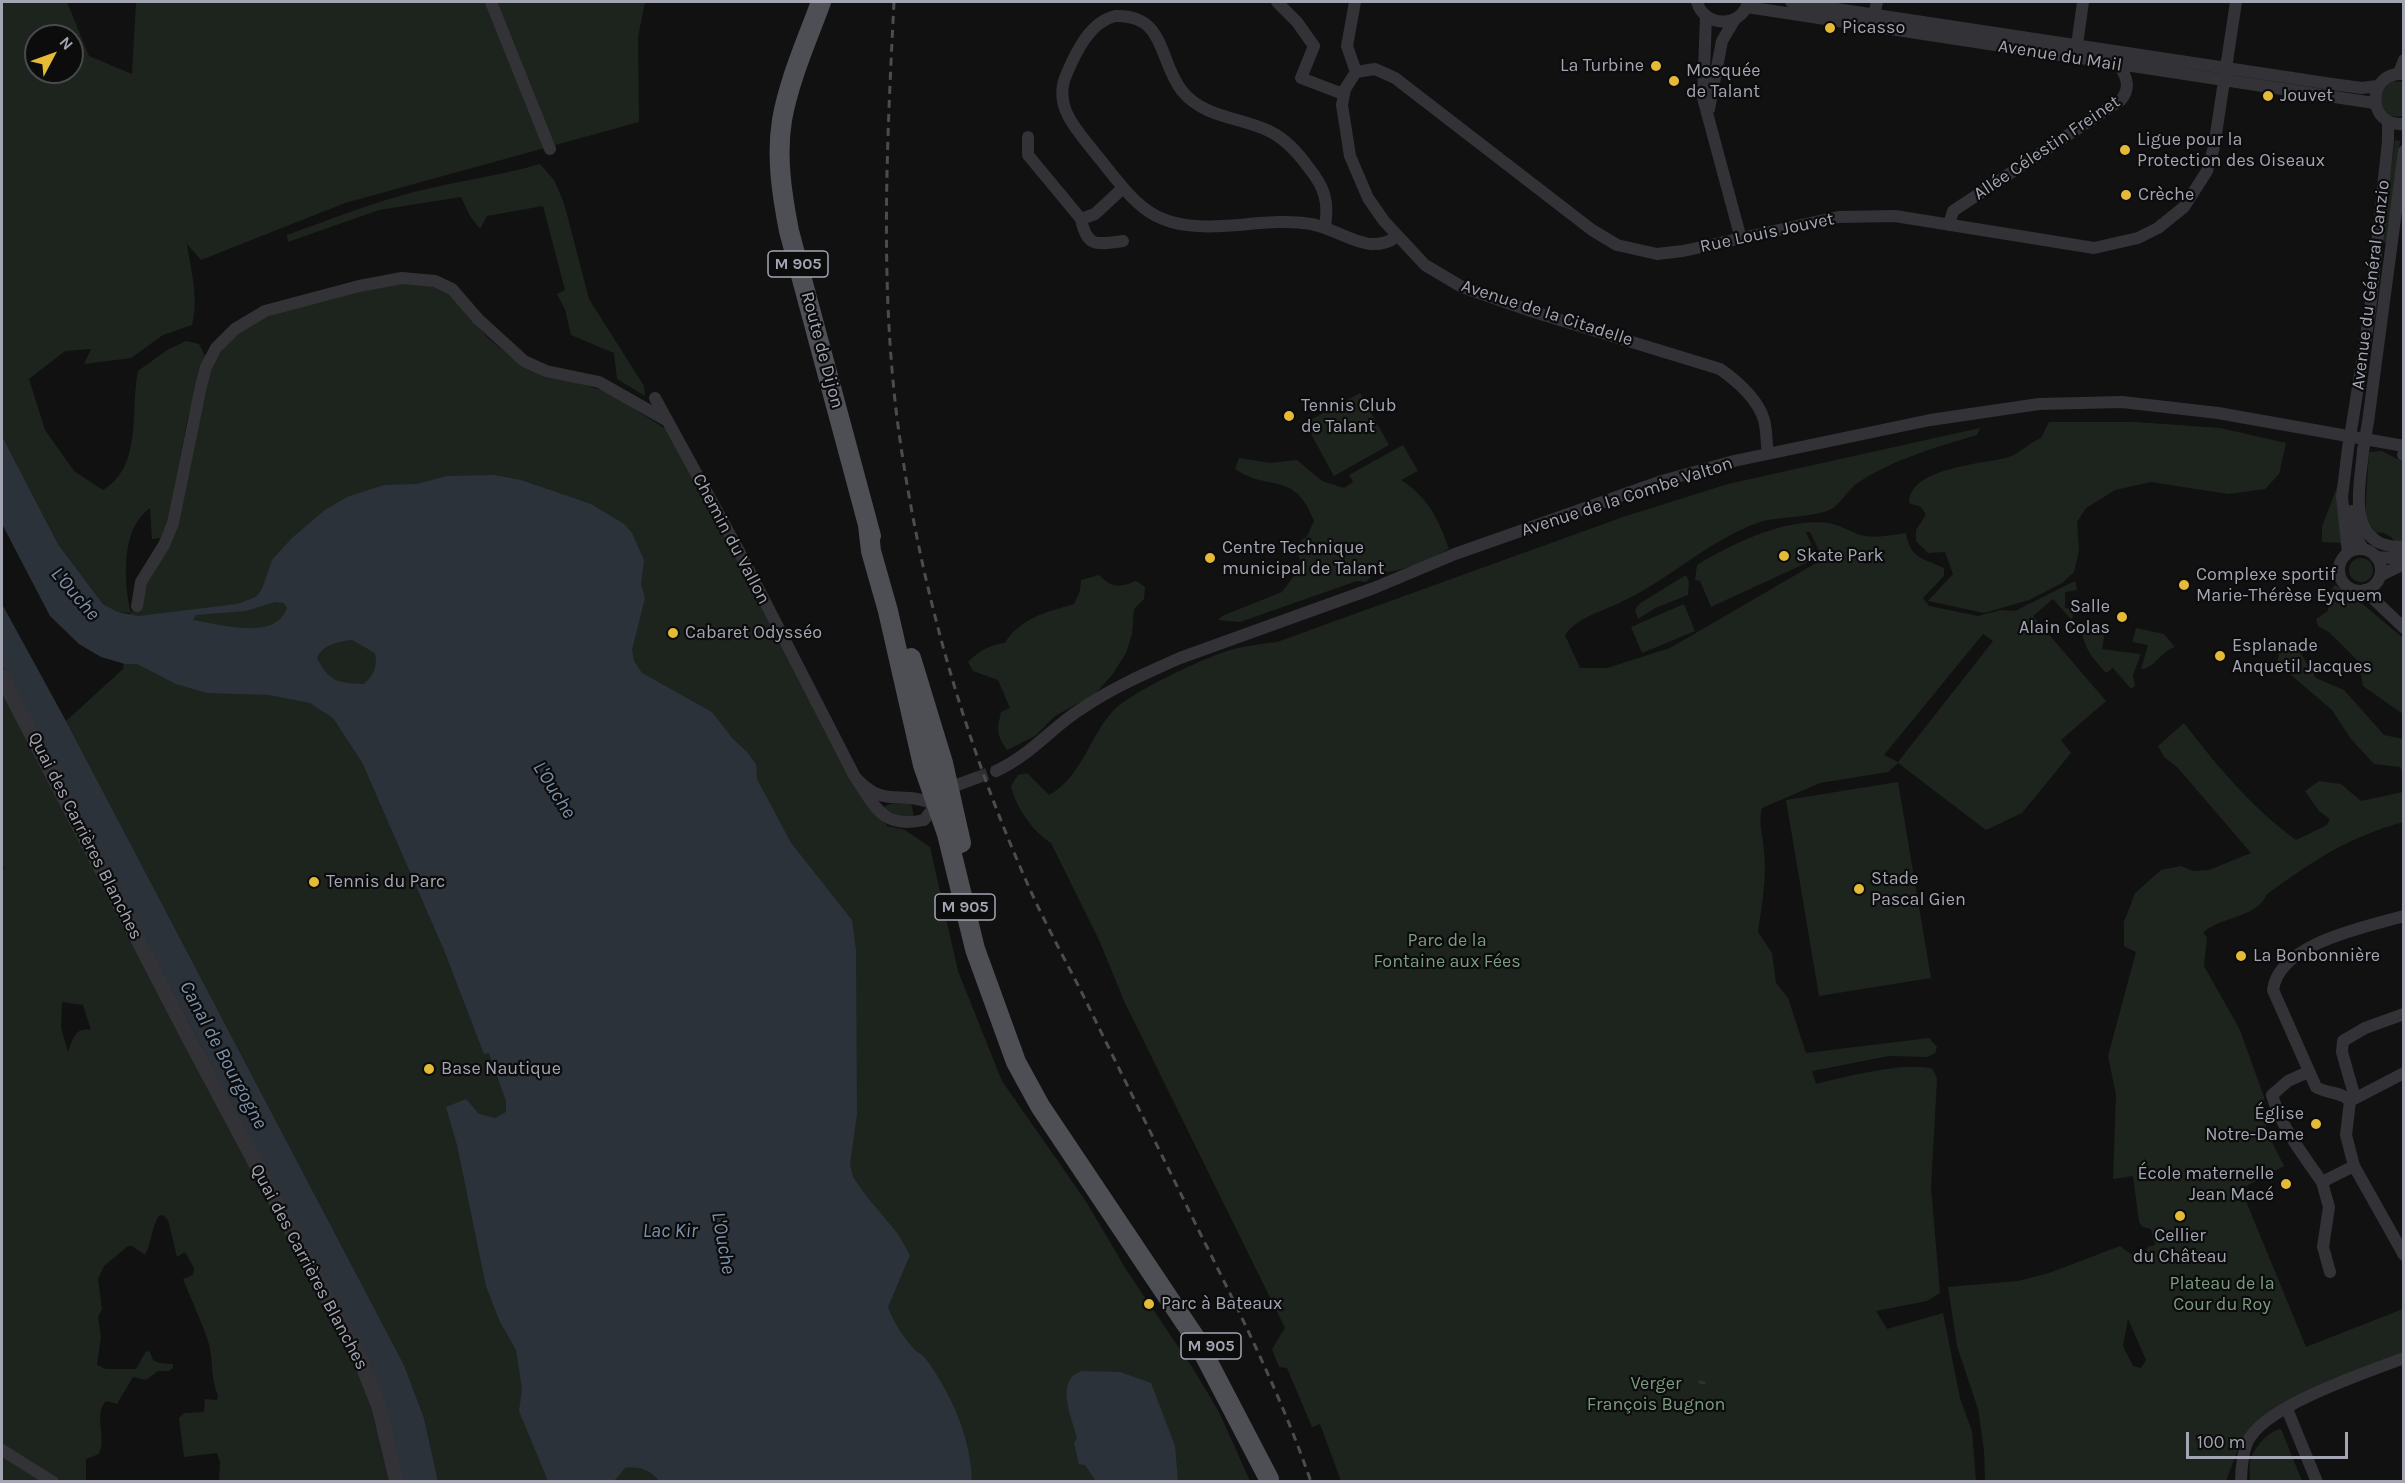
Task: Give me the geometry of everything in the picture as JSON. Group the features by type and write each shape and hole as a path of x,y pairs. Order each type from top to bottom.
{"main road":[{"name":"Route de Dijon","path":"821,2 784,108 780,134 782,185 789,231 868,525 900,617 949,788"},
{"name":"Route de Dijon","path":"868,525 871,551 896,645 924,767 936,805"},
{"name":"Route de Dijon","path":"896,645 912,684 934,763 949,788"},
{"path":"936,805 949,788"},
{"name":"M 905","path":"949,788 997,1008"},
{"name":"M 905","path":"936,805 949,816 962,847"},
{"name":"M 905","path":"936,805 947,834 975,949 1016,1062 1026,1083 1211,1364 1269,1480"},
{"name":"M 905","path":"1125,1231 1138,1239 1188,1310 1218,1360 1254,1437 1269,1480"},
{"name":"M 905","path":"1138,1254 1149,1262 1176,1300 1188,1310"}],"street":[{"path":"491,2 550,149"},
{"path":"1277,2 1314,46 1301,78 1343,94 1356,72 1347,46 1355,2"},
{"name":"Avenue du Mail","path":"1791,2 1875,8 2076,45 2362,88 2377,86"},
{"path":"2076,45 2083,2"},
{"name":"Rue Louis Jouvet","path":"1356,72 1375,69 1395,78 1592,230 1617,245 1644,252 1672,253 1838,217 1895,216 2094,248 2148,233 2184,207 2207,171 2214,147 2236,2"},
{"path":"1709,116 1722,41 1747,4"},
{"name":"Avenue du Mail","path":"1747,4 2119,65 2374,103"},
{"path":"1697,6 1720,22 1735,19"},
{"path":"1697,6 1703,99 1741,239"},
{"path":"1325,227 1326,194 1322,184 1297,152 1267,130 1218,115 1193,102 1172,76 1153,30 1142,21 1121,16 1105,20 1090,32 1067,73 1062,97 1070,121 1123,188 1147,212 1179,225 1203,228 1275,222 1325,227 1359,243 1388,243 1396,237"},
{"path":"2403,60 2401,73 2384,79 2377,86 2374,103 2388,122 2403,124"},
{"name":"Allée Célestin Freinet","path":"1948,225 1953,211 2121,100 2127,89 2127,81 2119,65"},
{"name":"Avenue de la Citadelle","path":"1343,94 1343,124 1350,156 1368,198 1396,237 1425,265 1462,287 1534,312 1720,369 1750,395 1764,419 1768,453"},
{"name":"Avenue du Général Canzio","path":"2348,553 2342,497 2370,310 2388,141 2388,122"},
{"path":"1028,137 1028,155 1081,219 1084,232 1090,241 1097,244 1123,241"},
{"name":"Avenue du Général Canzio","path":"2363,451 2403,151"},
{"path":"1081,219 1095,214 1123,188"},
{"path":"137,606 141,582 164,545 173,523 206,367 226,337 265,311 382,281 418,278 435,281 452,289 478,319 524,361 546,371 599,382 666,420"},
{"name":"Chemin du Vallon","path":"655,398 741,555 855,777 882,815 892,822 924,820 936,805 920,797 883,798 875,795 855,777"},
{"name":"Avenue de la Combe Valton","path":"996,771 1039,745 1079,710 1127,682 1180,658 1374,588 1455,554 1653,484 1768,453 1930,420 2039,404 2122,402 2218,413 2403,446"},
{"path":"2379,442 2403,455"},
{"path":"2363,451 2359,505 2363,526 2379,542 2394,547 2403,546"},
{"path":"2363,451 2354,481 2351,507 2356,538 2363,549 2376,557 2403,556"},
{"path":"2363,549 2348,553 2340,567 2342,579 2351,589 2364,590 2399,624"},
{"path":"2376,557 2383,601 2399,624"},
{"path":"2364,590 2403,564"},
{"name":"Quai des Carrières Blanches","path":"2,677 190,1042 360,1359 379,1407 397,1482"},
{"path":"949,788 976,778"},
{"path":"2353,1099 2345,1095 2324,1092 2316,1087 2278,1005 2274,984 2282,969 2302,951 2403,916"},
{"path":"2403,1014 2365,1028 2343,1041 2342,1052 2353,1099 2346,1135 2354,1166 2398,1230 2403,1255"},
{"path":"2308,1072 2288,1081 2272,1095 2277,1114 2298,1150 2322,1182 2329,1207 2323,1247 2330,1272"},
{"path":"2353,1099 2403,1073"},
{"path":"2322,1182 2354,1166"},
{"path":"2241,1482 2250,1437 2267,1421 2342,1382 2403,1358"},
{"path":"2287,1409 2317,1482"},
{"path":"2,1450 53,1482"}],"green space":[{"path":"2,2 67,2 76,24 24,24 24,84 84,84 84,44 89,56 132,74 136,2 645,2 638,37 639,122 345,203 201,260 187,244 195,295 192,325 163,335 131,358 84,364 91,349 65,351 29,379 45,430 74,471 103,490 116,480 130,452 138,371 167,350 186,341 199,344 205,356 188,417 167,524 160,538 152,539 150,508 134,528 129,542 126,571 131,613 171,540 209,370 228,341 268,314 316,299 413,282 440,288 448,293 489,339 523,367 608,392 672,433 887,826 905,830 930,847 958,971 1002,1081 1087,1203 1127,1271 1194,1370 1219,1412 1250,1481 438,1481 424,1418 404,1365 66,721 123,669 130,613 118,612 103,604 58,544 2,436"},
{"path":"2393,81 2403,82 2403,116 2389,114 2382,105 2380,95"},
{"path":"2395,140 2400,141 2387,243 2381,242"},
{"path":"540,164 554,180 564,203 589,299 644,386 645,396 617,379 614,353 571,335 565,309 557,294 565,290 543,206 487,216 480,229 470,216 461,197 379,210 288,242 287,235 398,196"},
{"path":"1360,393 1389,445 1334,476 1305,423"},
{"path":"2049,422 2135,422 2220,428 2286,443 2279,474 2265,489 2228,494 2151,482 2115,490 2086,508 2077,522 2079,550 2074,572 2062,583 2029,600 1984,613 1928,601 1953,574 1945,552 1928,553 1916,541 1916,530 1926,515 1921,507 1909,503 1912,491 1934,474 2012,456 2041,438"},
{"name":"Parc de la Fontaine aux Fées","path":"1980,428 1977,435 1916,454 1872,474 1855,485 1837,505 1826,511 1765,521 1738,531 1637,594 1582,620 1565,635 1580,668 1607,668 1670,648 1823,559 1810,532 1806,532 1817,558 1711,607 1700,581 1695,580 1697,565 1727,548 1778,528 1812,522 1829,523 1871,537 1906,533 1914,553 1944,568 1944,576 1923,598 1929,606 1978,616 2001,610 2015,611 2075,581 2077,590 2065,592 2065,608 2073,609 2072,633 2065,625 2071,619 2053,599 2033,616 2106,701 2061,740 2071,753 2022,813 1986,830 1898,763 1888,772 1820,783 1762,808 1761,814 1765,870 1758,932 1772,953 1776,983 1788,998 1806,1053 1929,1038 1937,1047 1935,1053 1928,1057 1889,1056 1812,1071 1816,1084 1859,1074 1907,1067 1933,1069 1937,1079 1931,1187 1940,1293 1927,1301 1876,1311 1887,1329 1943,1313 1960,1398 1972,1431 1976,1481 1341,1481 1320,1424 1312,1427 1287,1368 1279,1367 1272,1349 1285,1328 1125,1003 1099,940 1051,843 1037,832 1026,818 1011,786 1018,775 1027,773 1049,795 1070,778 1105,721 1122,703 1150,686 1201,661 1233,649 1277,642 1623,517 1728,484","holes":["1983,634 1993,641 1898,762 1884,755"]},
{"path":"1403,445 1418,471 1401,480 1418,494 1431,510 1449,549 1412,566 1384,573 1374,573 1366,582 1357,581 1240,622 1218,620 1222,616 1282,592 1302,565 1295,546 1307,536 1314,521 1298,494 1289,488 1259,480 1235,469 1239,458 1270,463 1297,460 1322,481 1344,488 1353,482 1349,475"},
{"path":"2382,451 2403,462 2403,540 2396,543 2387,535 2375,533 2365,516 2369,452"},
{"path":"2340,479 2341,543 2322,542 2322,527"},
{"path":"2361,558 2366,559 2372,565 2372,575 2366,581 2361,582 2356,581 2350,575 2349,570 2350,565 2356,559"},
{"path":"1099,575 1116,586 1136,581 1145,587 1144,599 1134,609 1132,634 1126,653 1112,675 1095,694 1055,716 1035,736 1007,750 999,736 998,728 1001,712 1010,708 998,680 973,671 968,662 985,649 1005,643 1018,627 1035,617 1074,604 1080,591 1081,580"},
{"path":"1686,575 1689,582 1688,595 1655,608 1638,619 1635,610 1639,604"},
{"path":"2334,585 2347,591 2403,638 2403,714 2363,686 2359,662 2330,633 2318,626 2316,619 2328,611 2329,595"},
{"path":"1684,604 1695,631 1642,653 1631,627"},
{"path":"2086,623 2106,625 2102,649 2141,654 2133,675 2135,686 2131,689 2113,668 2106,673 2093,657 2082,633 2082,626"},
{"path":"2136,628 2164,634 2175,647 2150,666 2141,669 2148,645 2132,642"},
{"path":"2282,643 2299,651 2316,678 2344,690 2384,735 2403,739 2403,772 2400,767 2374,764 2351,739 2332,710 2277,663 2279,654 2273,649"},
{"path":"2,666 360,1348 402,1481 219,1481 220,1462 217,1453 184,1457 179,1418 184,1413 204,1412 205,1399 217,1400 218,1396 208,1341 183,1279 193,1275 194,1268 185,1252 177,1257 168,1220 163,1215 159,1216 156,1221 145,1255 132,1246 128,1246 104,1266 98,1279 102,1309 98,1317 101,1337 97,1365 106,1369 136,1369 146,1351 150,1352 153,1360 173,1364 173,1368 169,1371 158,1371 146,1380 133,1377 117,1404 106,1401 102,1407 100,1419 101,1447 99,1454 86,1459 86,1481 2,1481 2,872 4,867 2,866","holes":["62,1002 83,1005 91,1030 78,1032 68,1052 61,1028"]},
{"name":"Plateau de la Cour du Roy","path":"2184,723 2236,786 2296,840 2327,825 2330,819 2319,811 2305,791 2319,781 2341,784 2361,801 2403,792 2403,822 2365,835 2332,851 2267,894 2255,908 2210,927 2203,933 2207,937 2204,966 2240,1030 2264,1097 2266,1130 2284,1166 2241,1189 2306,1347 2403,1309 2403,1353 2254,1424 2242,1439 2226,1481 1985,1481 1984,1450 1978,1409 1957,1346 1948,1287 2018,1281 2049,1273 2120,1246 2143,1263 2147,1247 2155,1245 2151,1229 2143,1227 2139,1222 2133,1176 2113,1179 2116,1095 2108,1056 2136,952 2124,946 2124,922 2135,893 2161,870 2181,866 2193,871 2209,870 2251,853 2177,767 2164,757 2158,746","holes":["2128,1319 2146,1360 2141,1368 2133,1366 2123,1346"]},
{"name":"Stade Pascal Gien","path":"1898,782 1931,978 1819,996 1786,800"},
{"path":"911,803 914,817 901,817 882,808 890,804"},
{"path":"2281,1429 2302,1481 2250,1481 2250,1461 2254,1451 2266,1437"}],"water":[{"name":"Lac Kir","path":"2,436 58,544 103,604 118,612 138,616 237,604 256,597 262,589 272,560 292,538 325,510 347,497 384,485 417,484 447,476 494,475 521,480 591,504 624,524 632,533 644,560 641,584 645,598 632,650 634,661 642,673 712,712 732,738 747,752 756,764 757,779 791,843 852,920 856,950 857,1114 850,1164 853,1177 898,1234 910,1255 888,1307 899,1330 915,1350 923,1355 951,1401 964,1433 972,1481 660,1482 649,1472 640,1468 625,1468 614,1481 548,1481 519,1411 522,1389 516,1350 500,1322 486,1286 457,1145 446,1107 466,1099 479,1114 495,1118 506,1112 506,1101 489,1053 484,1054 444,950 362,762 333,718 310,703 269,695 207,693 176,684 137,664 125,664 101,657 79,644 50,616 2,524","holes":["275,602 284,603 287,608 281,618 271,625 259,628 231,627 193,620 196,615 246,611","352,640 375,653 374,670 364,684 335,680 330,677 317,658 327,647"]},
{"name":"Canal de Bourgogne","path":"2,604 66,721 404,1365 424,1418 438,1481 402,1481 360,1348 2,666"},
{"path":"1082,1371 1120,1372 1151,1383 1175,1446 1178,1481 1096,1481 1085,1465 1079,1464 1074,1443 1077,1438 1069,1410 1067,1391 1069,1382"}],"waterway":[{"path":"1700,1382 1704,1383"}],"tunnel":[{"path":"976,778 996,771"}],"railway":[{"path":"894,2 886,210 888,314 892,366 897,418 917,538 946,656 983,772 1028,885 1245,1324 1287,1418 1311,1482"}],"place":[{"name":"Picasso","path":"1830,28"},
{"name":"La Turbine","path":"1656,66"},
{"name":"Mosquée de Talant","path":"1674,81"},
{"name":"Jouvet","path":"2268,96"},
{"name":"Ligue pour la Protection des Oiseaux","path":"2125,150"},
{"name":"Crèche","path":"2126,195"},
{"name":"Tennis Club de Talant","path":"1289,416"},
{"name":"Skate Park","path":"1784,556"},
{"name":"Centre Technique municipal de Talant","path":"1210,558"},
{"name":"Complexe sportif Marie-Thérèse Eyquem","path":"2184,585"},
{"name":"Salle Alain Colas","path":"2122,617"},
{"name":"Cabaret Odysséo","path":"673,633"},
{"name":"Esplanade Anquetil Jacques","path":"2220,656"},
{"name":"Tennis du Parc","path":"314,882"},
{"name":"Stade Pascal Gien","path":"1859,889"},
{"name":"La Bonbonnière","path":"2241,956"},
{"name":"Base Nautique","path":"429,1069"},
{"name":"Église Notre-Dame","path":"2316,1124"},
{"name":"École maternelle Jean Macé","path":"2286,1184"},
{"name":"Cellier du Château","path":"2180,1216"},
{"name":"Parc à Bateaux","path":"1149,1304"}],"water label":[{"name":"L'Ouche","path":"75,594"},
{"name":"L'Ouche","path":"554,790"},
{"name":"L'Ouche","path":"723,1243"}],"park label":[{"name":"Verger François Bugnon","path":"1656,1394"}]}
